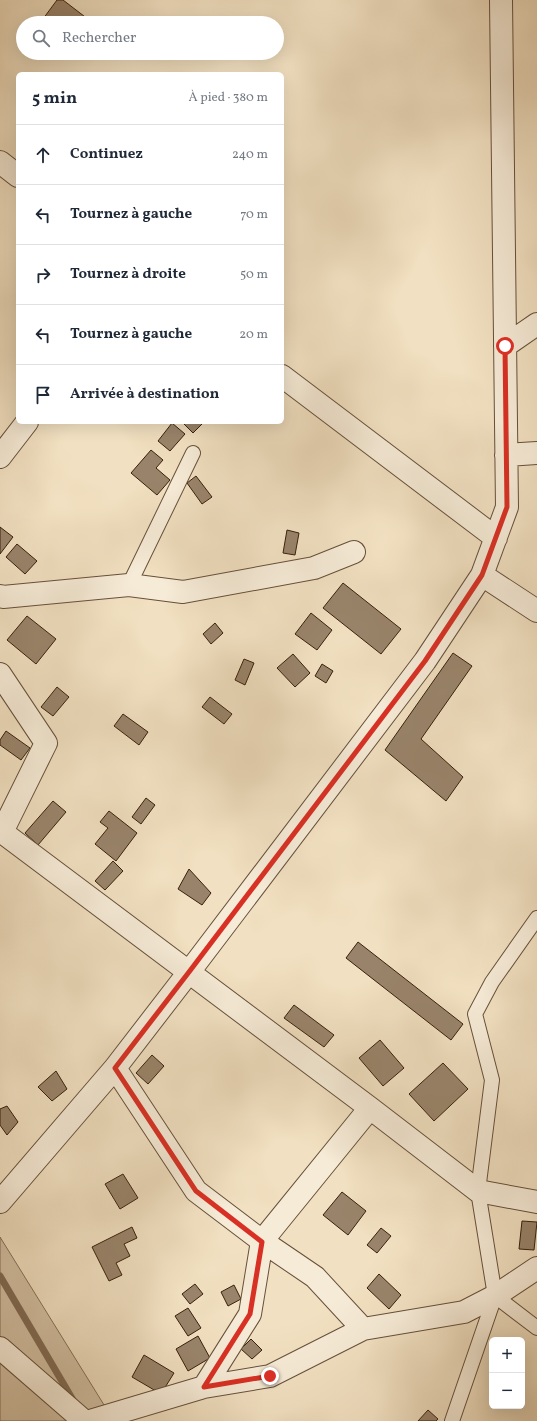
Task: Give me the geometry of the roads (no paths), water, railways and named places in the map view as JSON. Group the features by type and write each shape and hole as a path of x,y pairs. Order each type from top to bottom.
{"street":[{"path":"0,1202 115,1068 189,972 425,661 482,575 507,507 501,0"},
{"path":"0,162 16,174"},
{"path":"505,346 537,324"},
{"path":"284,378 496,538"},
{"path":"0,457 25,424"},
{"path":"506,455 537,453"},
{"path":"0,596 3,597 129,585 182,592 314,568 354,552"},
{"path":"482,575 537,610"},
{"path":"0,674 46,743 2,832 370,1108 478,1191 537,1202"},
{"path":"115,1068 196,1191 262,1242 315,1277 363,1329"},
{"path":"204,1387 250,1314 262,1242 370,1108"},
{"path":"90,1421 204,1387 270,1376 363,1329 464,1312 495,1296 537,1268"},
{"path":"0,1348 84,1421"}],"lane":[{"path":"129,585 193,453"},
{"path":"452,1421 495,1296 478,1191 492,1080 475,1014 492,982 537,918"},
{"path":"495,1296 537,1328"}],"waterway":[{"path":"0,1276 73,1400"}]}
